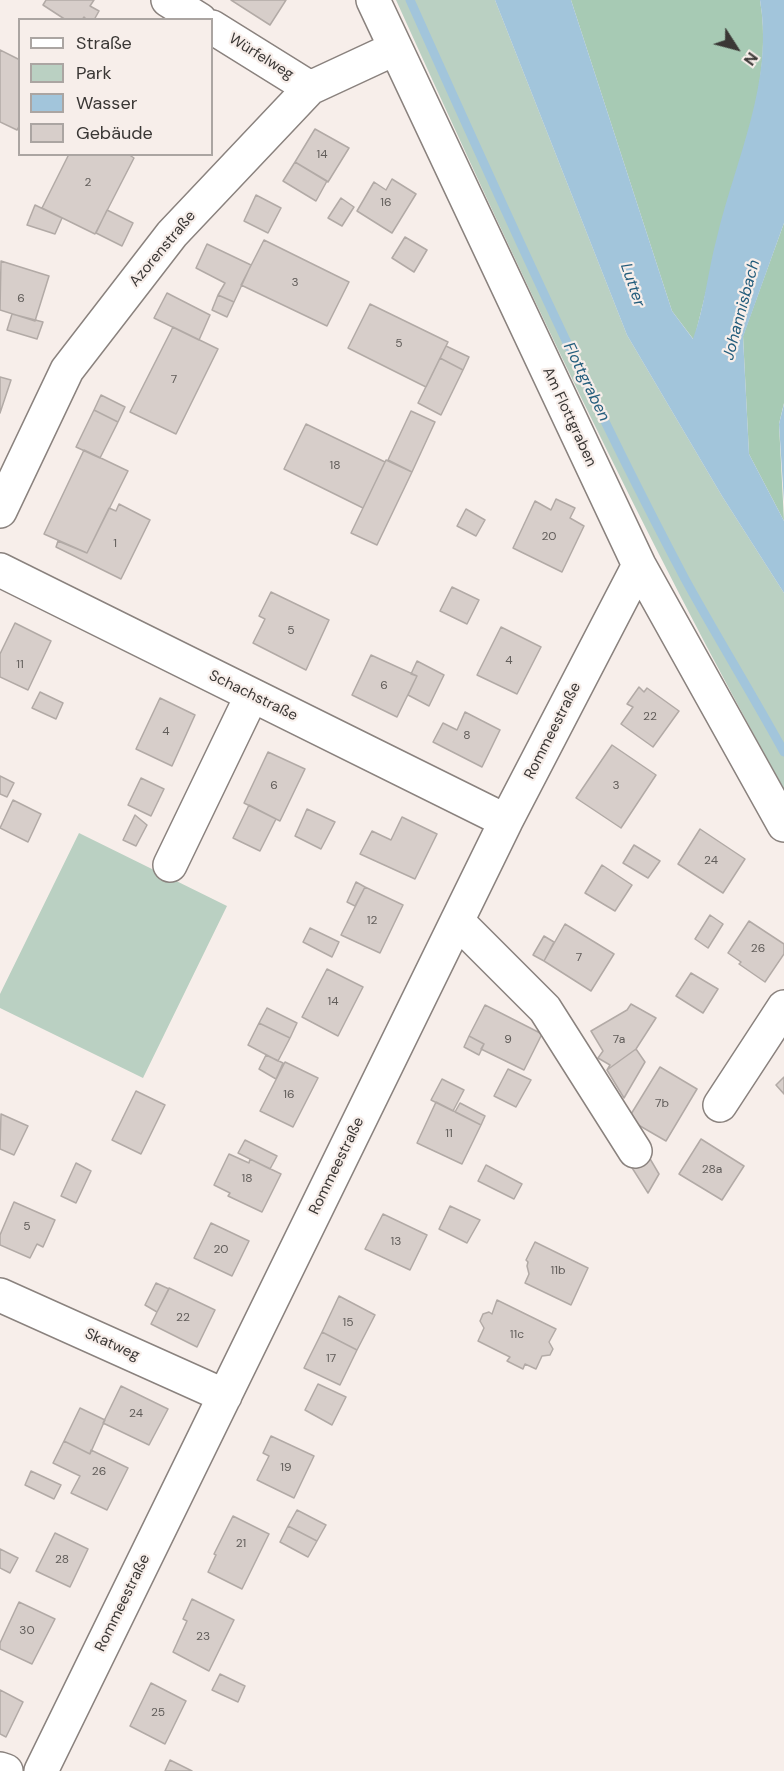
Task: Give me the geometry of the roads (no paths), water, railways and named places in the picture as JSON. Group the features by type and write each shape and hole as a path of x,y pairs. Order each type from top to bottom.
{"street":[{"path":"168,0 197,18"},
{"name":"Am Flottgraben","path":"373,0 394,49 639,565 784,825"},
{"name":"Würfelweg","path":"213,28 310,88"},
{"name":"Azorenstraße","path":"0,511 67,370 172,234 310,88 394,49"},
{"name":"Rommeestraße","path":"41,1771 506,821 639,565"},
{"name":"Schachstraße","path":"0,570 506,821"},
{"path":"170,865 252,695"},
{"path":"457,921 545,1009 635,1150"},
{"path":"720,1105 784,1007"},
{"name":"Skatweg","path":"0,1295 225,1396"},
{"path":"0,1769 6,1771"}],"water":[{"path":"495,0 571,0 672,311 693,339 701,314 717,237 758,90 763,30 760,0 784,0 784,223 743,337 749,454 784,521 784,593 722,496 627,335"},
{"path":"784,404 784,502 779,424"}],"waterway":[{"name":"Flottgraben","path":"410,0 543,292 612,436 685,579 784,752"}],"water label":[{"name":"Lutter","path":"632,285"},
{"name":"Johannisbach","path":"742,310"}]}
